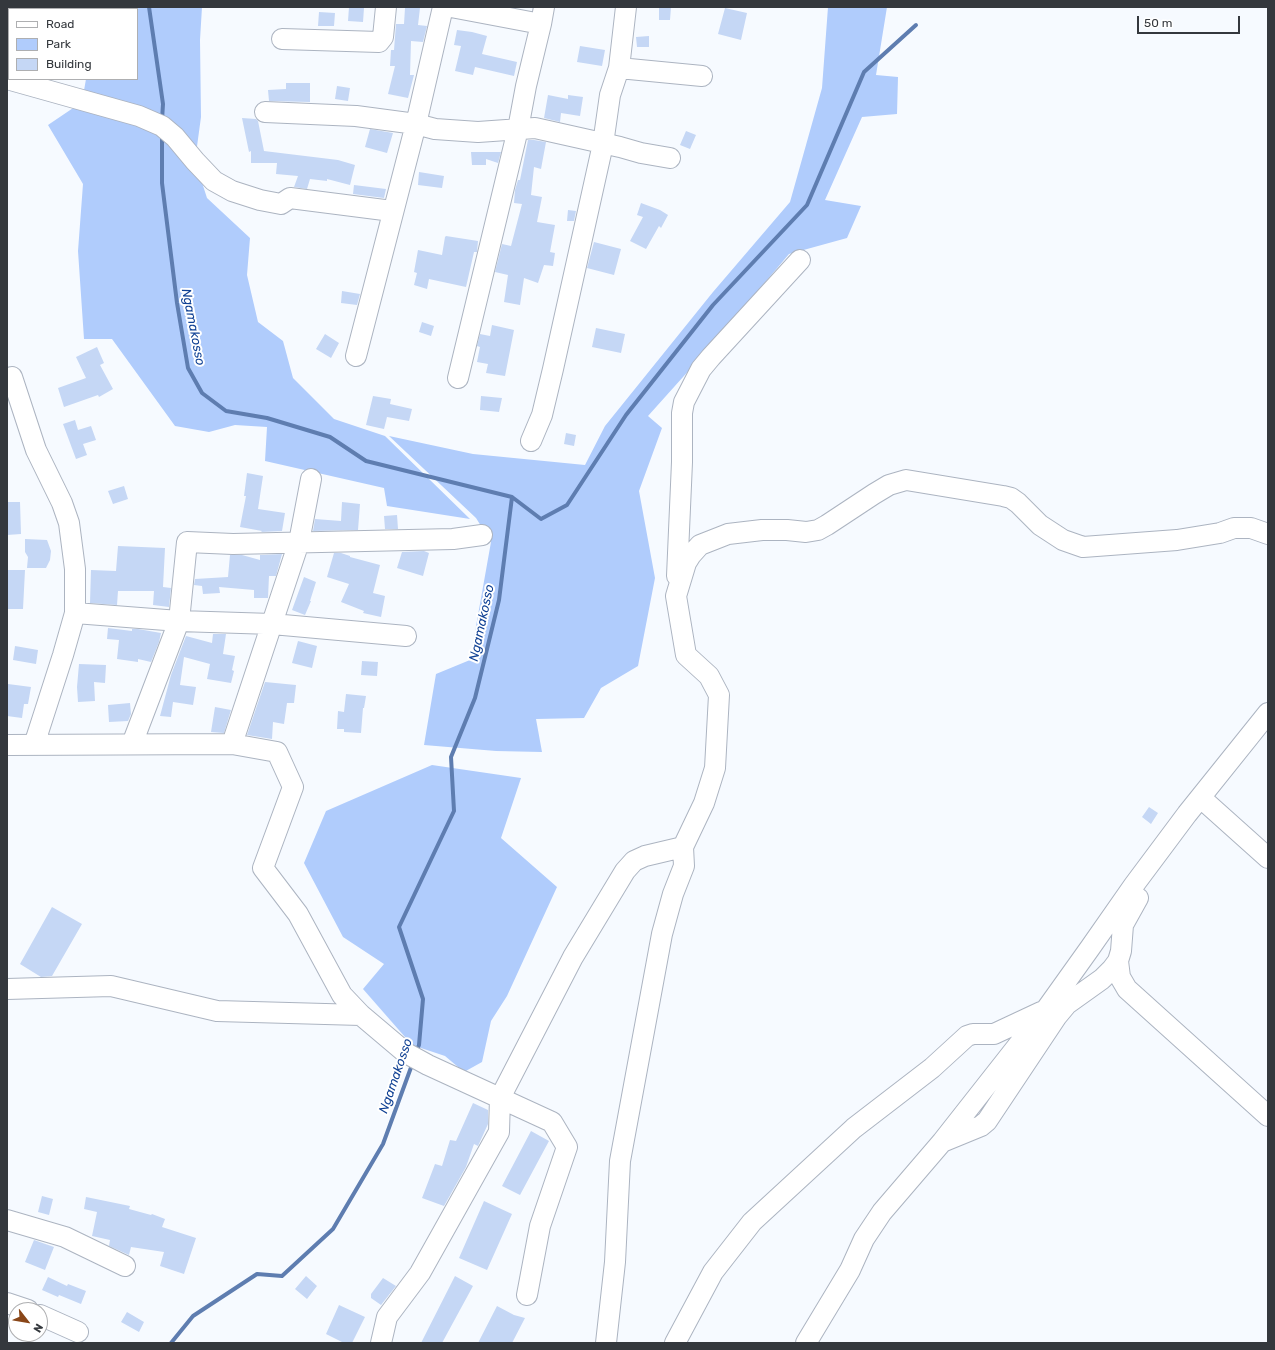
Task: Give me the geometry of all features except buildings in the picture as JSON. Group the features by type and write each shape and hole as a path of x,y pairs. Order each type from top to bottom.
{"street":[{"path":"282,39 379,42 383,37 386,7"},
{"path":"356,356 392,211 416,124 443,7"},
{"path":"451,7 543,16 526,86 518,129 458,378"},
{"path":"531,441 542,415 603,144 610,95 619,68 626,7"},
{"path":"619,68 702,76"},
{"path":"11,80 139,116 162,126 175,137 214,181 232,191 260,200 281,204 290,198 392,211"},
{"path":"265,112 356,116 416,124 435,129 478,132 535,128 641,153 670,158"},
{"path":"606,1343 616,1262 616,1224 620,1161 662,934 673,894 684,866 683,848 704,803 715,768 719,695 709,676 686,655 676,596 682,462 682,413 684,402 701,369 711,356 800,260"},
{"path":"12,377 36,450 62,504 69,523 75,568 75,613 34,745"},
{"path":"232,744 300,542 311,479"},
{"path":"676,596 686,563 700,545 728,534 762,530 806,532 818,530 874,494 890,485 906,480 1011,498 1040,525 1063,540 1083,547 1177,540 1220,533 1234,528 1251,528 1268,534"},
{"path":"132,744 179,621 187,542 233,544 453,539 482,535"},
{"path":"75,613 179,621 272,624 406,636"},
{"path":"806,1343 850,1270 864,1239 882,1212 942,1142 1044,1010 1187,814 1268,713"},
{"path":"7,745 232,744 276,752 293,787 263,868 298,914 342,995 361,1015 406,1054 552,1122 568,1147 540,1226 527,1295"},
{"path":"1201,798 1268,858"},
{"path":"942,1142 981,1126 987,1121 1057,1016 1075,998 1102,979 1118,961 1121,951 1123,925 1131,909 1176,841 1187,814"},
{"path":"381,1343 388,1317 420,1273 499,1132 500,1098 573,957 625,871 634,861 645,856 683,848"},
{"path":"1118,961 1120,977 1127,989 1268,1116"},
{"path":"7,989 111,986 217,1012 361,1015"},
{"path":"675,1343 713,1272 752,1222 854,1128 932,1068 967,1036 973,1034 994,1034 1044,1010"},
{"path":"7,1220 65,1237 125,1266"},
{"path":"48,1319 78,1332"}],"green space":[{"path":"202,7 200,40 201,117 195,161 207,198 250,238 247,275 258,322 283,341 293,378 334,419 385,436 470,519 387,506 384,488 265,461 267,427 235,425 209,432 175,426 112,339 84,339 78,251 83,184 48,125 82,102 86,80 138,80 138,8 95,8"},
{"path":"828,7 887,7 876,75 898,77 897,114 862,117 825,200 861,206 847,238 789,254 718,338 648,416 662,428 639,491 655,578 638,666 601,688 584,718 536,719 542,752 496,751 424,745 436,674 470,660 491,542 476,518 389,436 473,454 585,465 605,426 713,292 790,202 822,88"},
{"path":"432,765 521,778 501,838 557,887 507,996 491,1021 482,1062 464,1072 445,1056 412,1045 363,989 384,964 343,937 304,863 326,811"}],"waterway":[{"name":"Ngamakosso","path":"149,7 163,104 162,120"},
{"path":"512,497 541,519 567,505 626,415 713,305 807,205 864,72 916,25"},
{"name":"Ngamakosso","path":"162,134 162,183 177,303 188,368 202,393 226,411 267,418 330,437 366,461 512,497 499,600 475,698 451,757 454,811 399,927 423,999 419,1045 416,1052"},
{"name":"Ngamakosso","path":"171,1343 193,1316 257,1274 282,1276 333,1229 383,1144 413,1062"}]}
